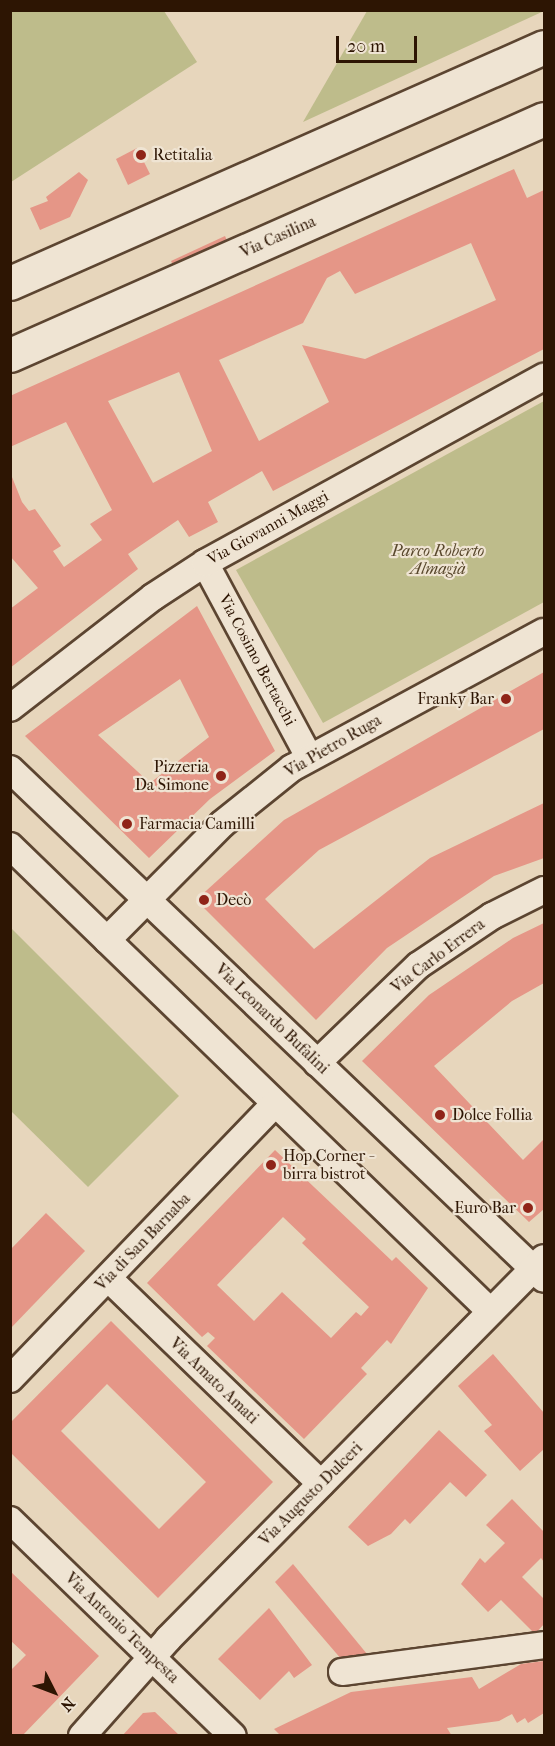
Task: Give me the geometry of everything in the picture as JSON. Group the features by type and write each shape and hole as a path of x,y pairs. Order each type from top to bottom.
{"main road":[{"path":"10,283 544,47"},
{"name":"Via Casilina","path":"10,355 544,119"}],"street":[{"name":"Via Giovanni Maggi","path":"10,708 120,621 205,563 544,377"},
{"name":"Via Cosimo Bertacchi","path":"205,563 309,757"},
{"name":"Via Pietro Ruga","path":"107,940 245,804 309,757 544,632"},
{"name":"Via Leonardo Bufalini","path":"10,769 148,898 317,1063 541,1268"},
{"path":"10,846 490,1311"},
{"name":"Via Carlo Errera","path":"317,1063 419,965 474,926 544,890"},
{"name":"Via di San Barnaba","path":"10,1379 275,1104"},
{"name":"Via Augusto Dulceri","path":"82,1736 151,1657 490,1311 541,1268"},
{"name":"Via Amato Amati","path":"108,1278 321,1484"},
{"name":"Via Antonio Tempesta","path":"10,1520 233,1736"},
{"path":"342,1672 544,1645"}],"green space":[{"path":"11,10 164,11 197,62 11,182"},
{"path":"544,10 303,122 367,11"},
{"name":"Parco Roberto Almagià","path":"544,401 544,602 323,723 236,570"},
{"path":"11,928 179,1096 88,1187 11,1111"}],"building":[{"path":"137,148 150,174 128,185 116,159"},
{"path":"514,169 527,198 544,190 544,349 273,491 262,471 208,502 218,522 189,537 178,520 128,554 138,569 10,668 10,609 38,588 10,556 10,472 22,502 29,511 35,509 61,546 53,551 64,567 102,540 90,524 112,510 66,422 10,447 10,396","holes":["471,243 496,300 365,359 302,345 329,402 259,441 219,360 303,323 327,278 340,271 355,294","179,372 212,451 153,483 108,401"]},
{"path":"79,172 88,180 70,217 40,230 30,208 48,201 46,197"},
{"path":"225,236 228,243 174,267 171,261"},
{"path":"197,606 275,751 210,799 149,858 25,736","holes":["180,679 209,737 150,783 98,735"]},
{"path":"544,672 544,729 319,850 265,899 314,949 430,858 544,803 544,858 494,876 387,948 316,1020 196,900 284,820"},
{"path":"544,923 544,983 512,1001 434,1066 523,1160 544,1139 544,1209 529,1222 362,1061 429,995 513,938"},
{"path":"275,1150 392,1261 396,1257 428,1288 391,1344 387,1340 361,1368 367,1374 304,1439 207,1346 215,1338 208,1332 202,1337 147,1283","holes":["283,1217 306,1239 302,1243 369,1307 361,1316 356,1312 331,1338 282,1292 254,1321 217,1285"]},
{"path":"46,1213 85,1251 10,1329 10,1250"},
{"path":"111,1321 273,1482 158,1598 10,1452 10,1423","holes":["107,1384 206,1482 159,1529 61,1431"]},
{"path":"493,1354 544,1413 544,1449 520,1471 484,1431 492,1425 458,1386"},
{"path":"439,1430 487,1475 466,1497 450,1482 410,1524 405,1519 391,1534 368,1546 348,1527"},
{"path":"512,1499 544,1532 544,1562 541,1558 522,1577 544,1599 544,1624 535,1634 501,1600 488,1612 461,1584 480,1558 485,1563 505,1543 486,1525"},
{"path":"293,1564 367,1654 342,1660 275,1582"},
{"path":"10,1571 99,1656 22,1736 10,1736 10,1671 26,1655 10,1640"},
{"path":"269,1608 312,1665 294,1678 289,1671 260,1700 218,1659"},
{"path":"544,1661 544,1713 528,1723 525,1718 517,1723 512,1714 499,1721 447,1728 452,1736 281,1736 274,1729 351,1692 472,1677 479,1689 521,1664"},
{"path":"155,1712 180,1736 122,1736 143,1713"}],"place":[{"name":"Retitalia","path":"141,155"},
{"name":"Franky Bar","path":"506,699"},
{"name":"Pizzeria Da Simone","path":"221,776"},
{"name":"Farmacia Camilli","path":"127,824"},
{"name":"Decò","path":"204,900"},
{"name":"Dolce Follia","path":"440,1115"},
{"name":"Hop Corner - birra bistrot","path":"271,1165"},
{"name":"Euro Bar","path":"528,1208"}]}
